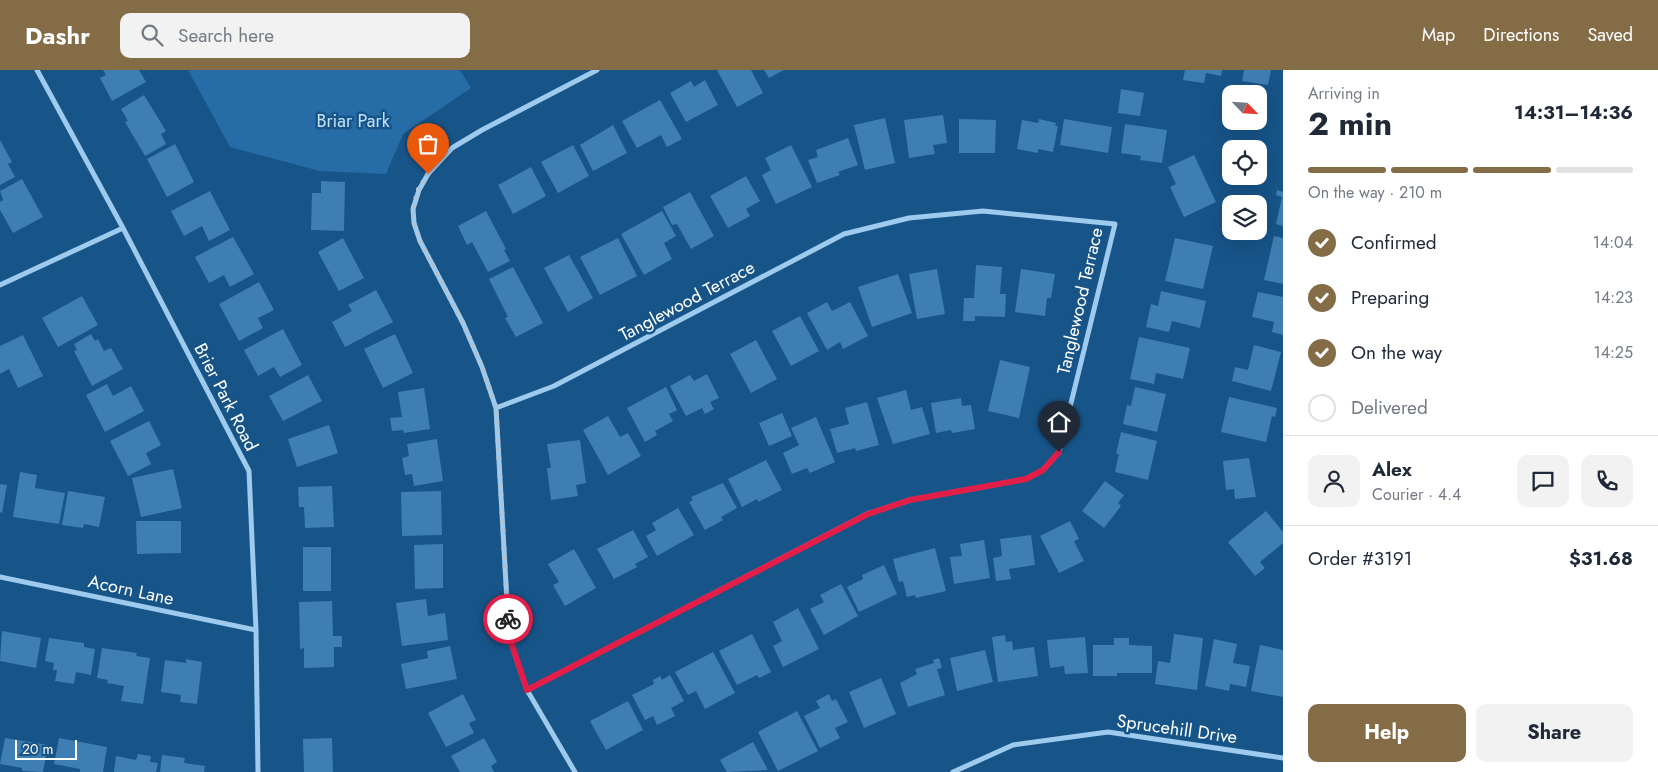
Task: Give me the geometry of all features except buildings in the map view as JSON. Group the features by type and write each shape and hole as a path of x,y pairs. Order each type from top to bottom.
{"street":[{"name":"Brier Park Road","path":"37,70 124,228 249,471 256,630 258,772"},
{"path":"575,772 527,690 509,636 496,408 482,367 463,323 420,241 414,223 413,209 418,190 428,174 452,148 482,130 597,70"},
{"name":"Tanglewood Terrace","path":"496,408 554,386 844,234 909,218 982,211 1115,224 1059,452 1043,470 1026,479 910,500 868,514 527,690"},
{"path":"0,285 124,228"},
{"name":"Acorn Lane","path":"0,577 256,630"},
{"name":"Sprucehill Drive","path":"952,772 1013,745 1108,732 1283,758"}],"green space":[{"name":"Briar Park","path":"188,70 460,70 471,88 403,134 386,174 320,171 230,147"}],"way so far":[{"path":"428,174 418,190 413,209 414,223 420,241 463,323 482,367 496,408 508,619"}],"route":[{"path":"508,619 509,636 527,690 868,514 910,500 1026,479 1052,463 1059,452"}]}
